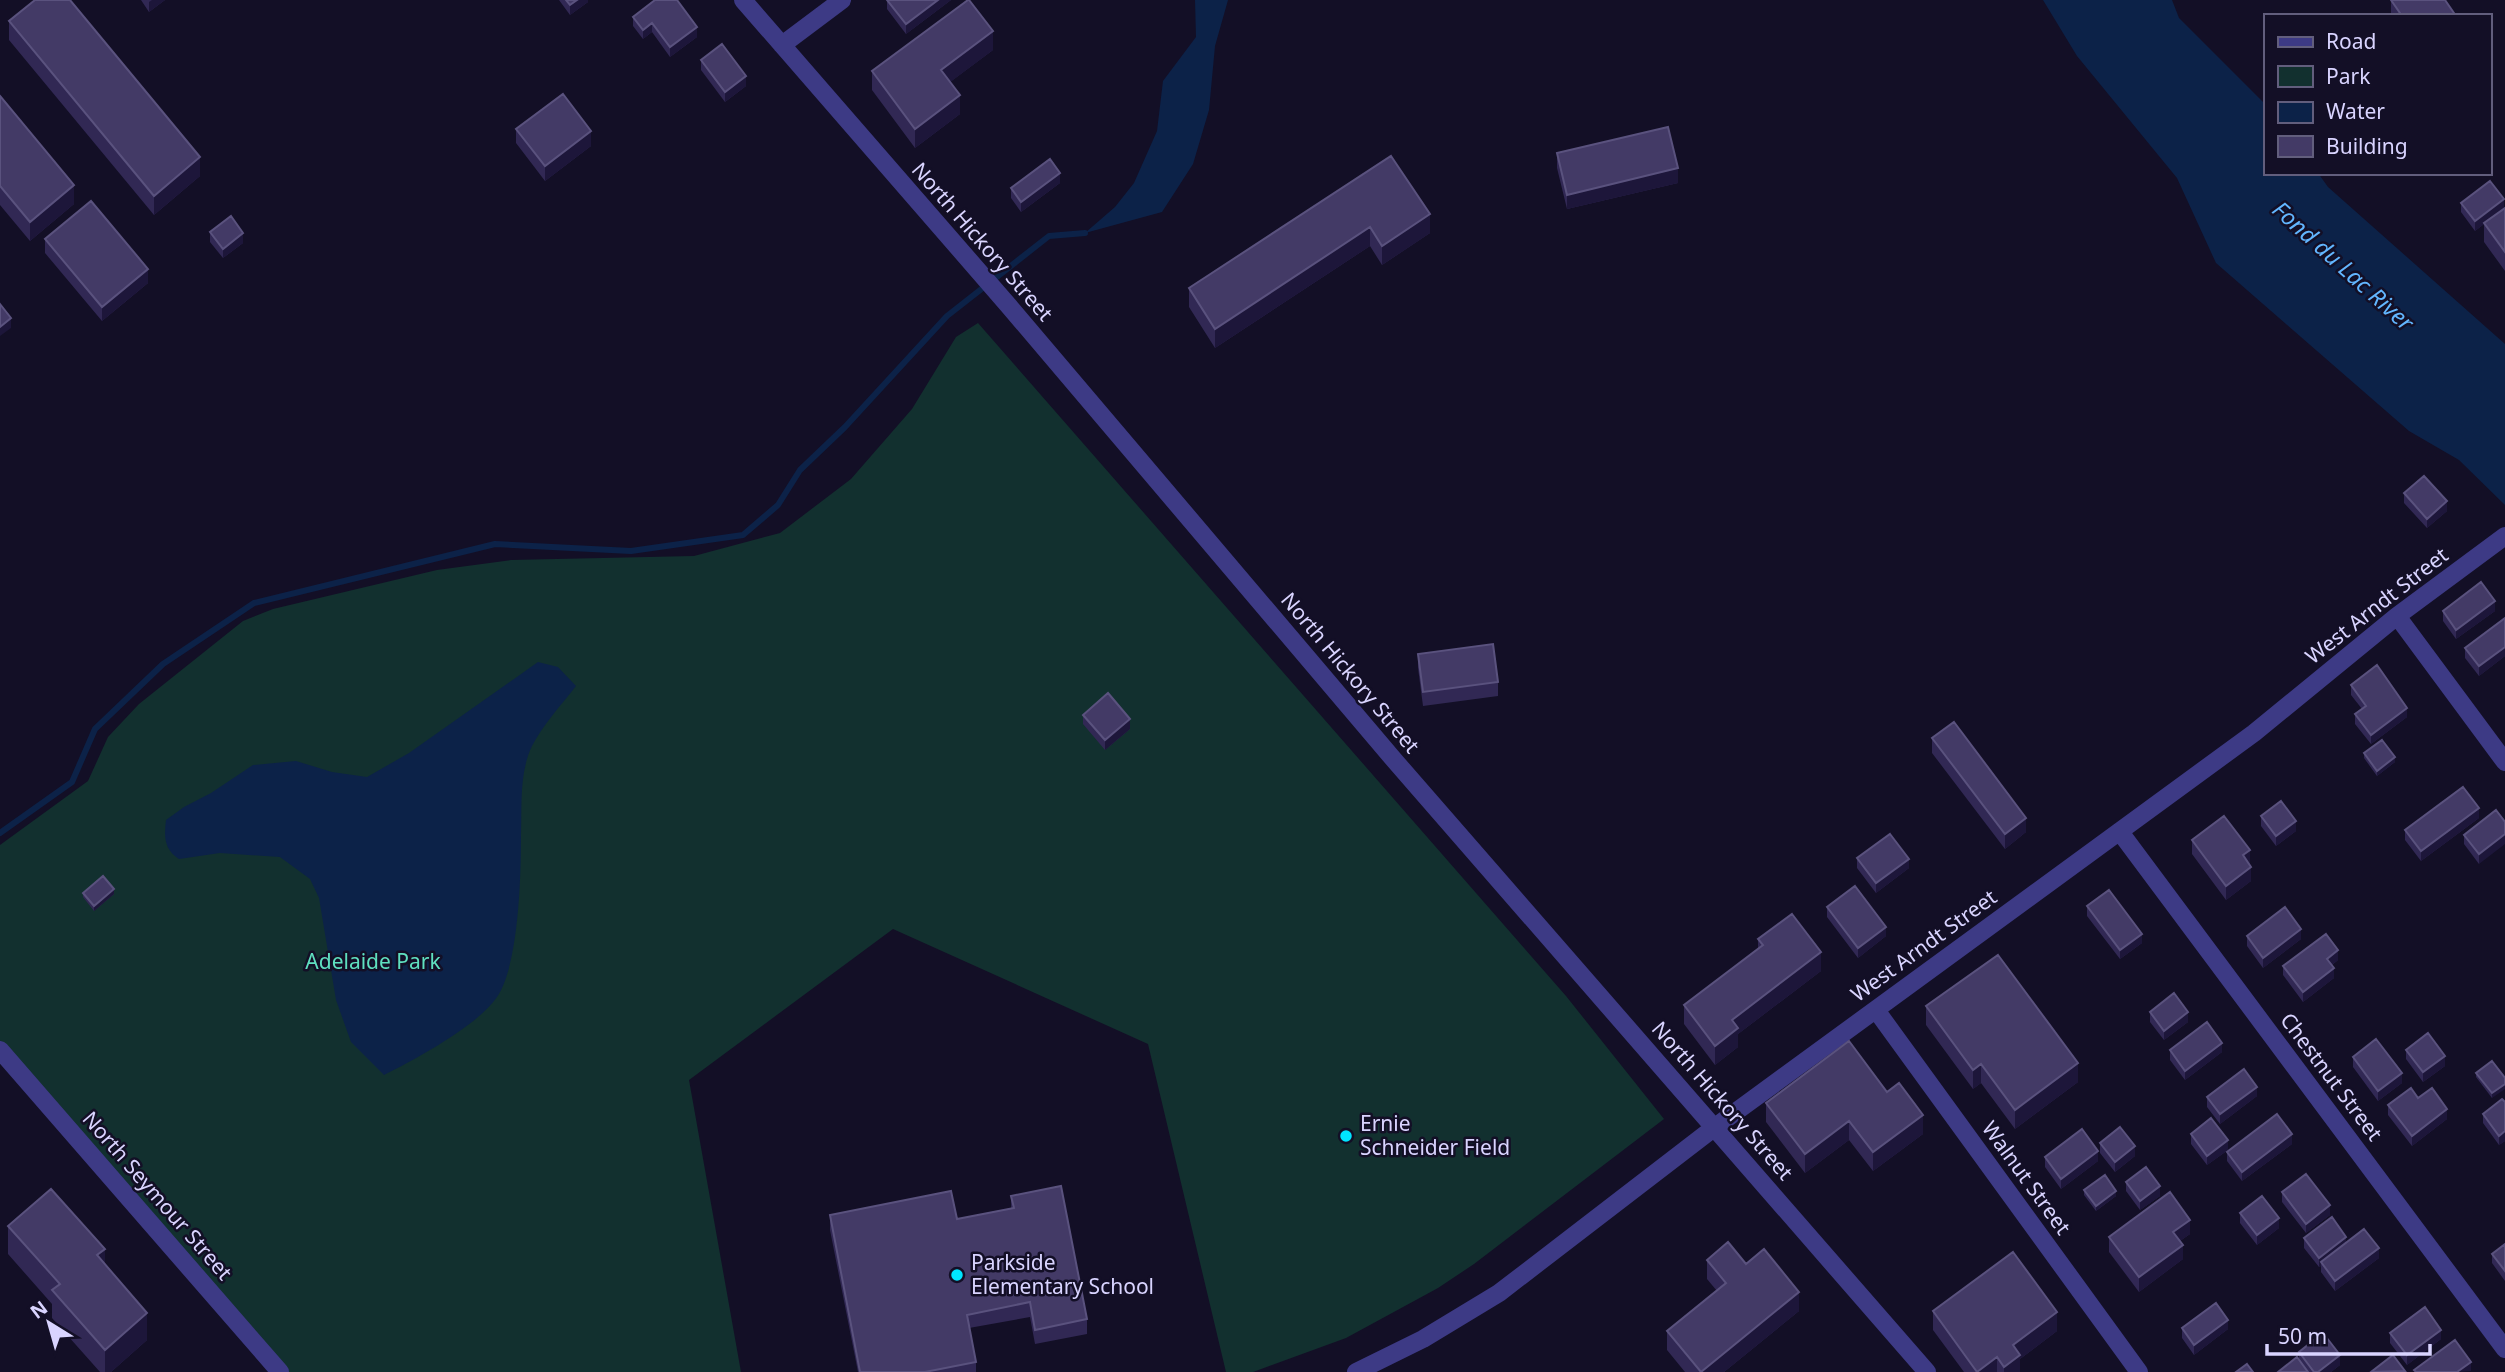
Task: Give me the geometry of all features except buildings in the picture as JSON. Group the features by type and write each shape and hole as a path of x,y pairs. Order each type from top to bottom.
{"street":[{"name":"North Hickory Street","path":"743,0 1395,761 1927,1372"},
{"path":"782,45 842,0"},
{"name":"West Arndt Street","path":"1356,1372 1423,1339 1486,1301 1715,1127 2254,733 2397,616 2505,536"},
{"path":"2397,616 2505,762"},
{"name":"Chestnut Street","path":"2120,832 2505,1349"},
{"name":"Walnut Street","path":"1876,1010 2139,1372"},
{"name":"North Seymour Street","path":"0,1050 280,1372"}],"green space":[{"name":"Adelaide Park","path":"978,323 1566,996 1664,1119 1474,1264 1438,1288 1346,1338 1253,1372 1226,1372 1148,1044 893,929 689,1080 741,1372 280,1372 0,1050 0,845 88,781 108,737 139,704 243,621 273,609 437,570 511,560 694,556 780,533 851,479 912,409 956,337"}],"water":[{"path":"1195,0 1228,0 1215,46 1209,110 1193,164 1162,212 1085,233 1115,207 1134,183 1157,131 1163,81 1196,37"},
{"name":"Fond du Lac River","path":"2043,0 2172,0 2179,18 2264,103 2264,175 2319,175 2328,187 2505,344 2505,505 2459,460 2409,431 2216,263 2177,178 2077,56"},
{"path":"538,662 558,667 576,686 536,738 525,767 517,919 510,964 504,982 488,1008 461,1030 384,1075 351,1042 336,1000 319,898 310,879 280,857 220,853 179,859 170,851 166,842 166,820 253,765 296,761 332,772 367,777 409,753"}],"waterway":[{"path":"0,833 72,782 95,729 163,664 254,603 495,544 631,551 743,535 778,505 800,470 845,427 947,316 1049,236 1085,233"}],"place":[{"name":"Ernie Schneider Field","path":"1346,1136"},
{"name":"Parkside Elementary School","path":"957,1275"}]}
